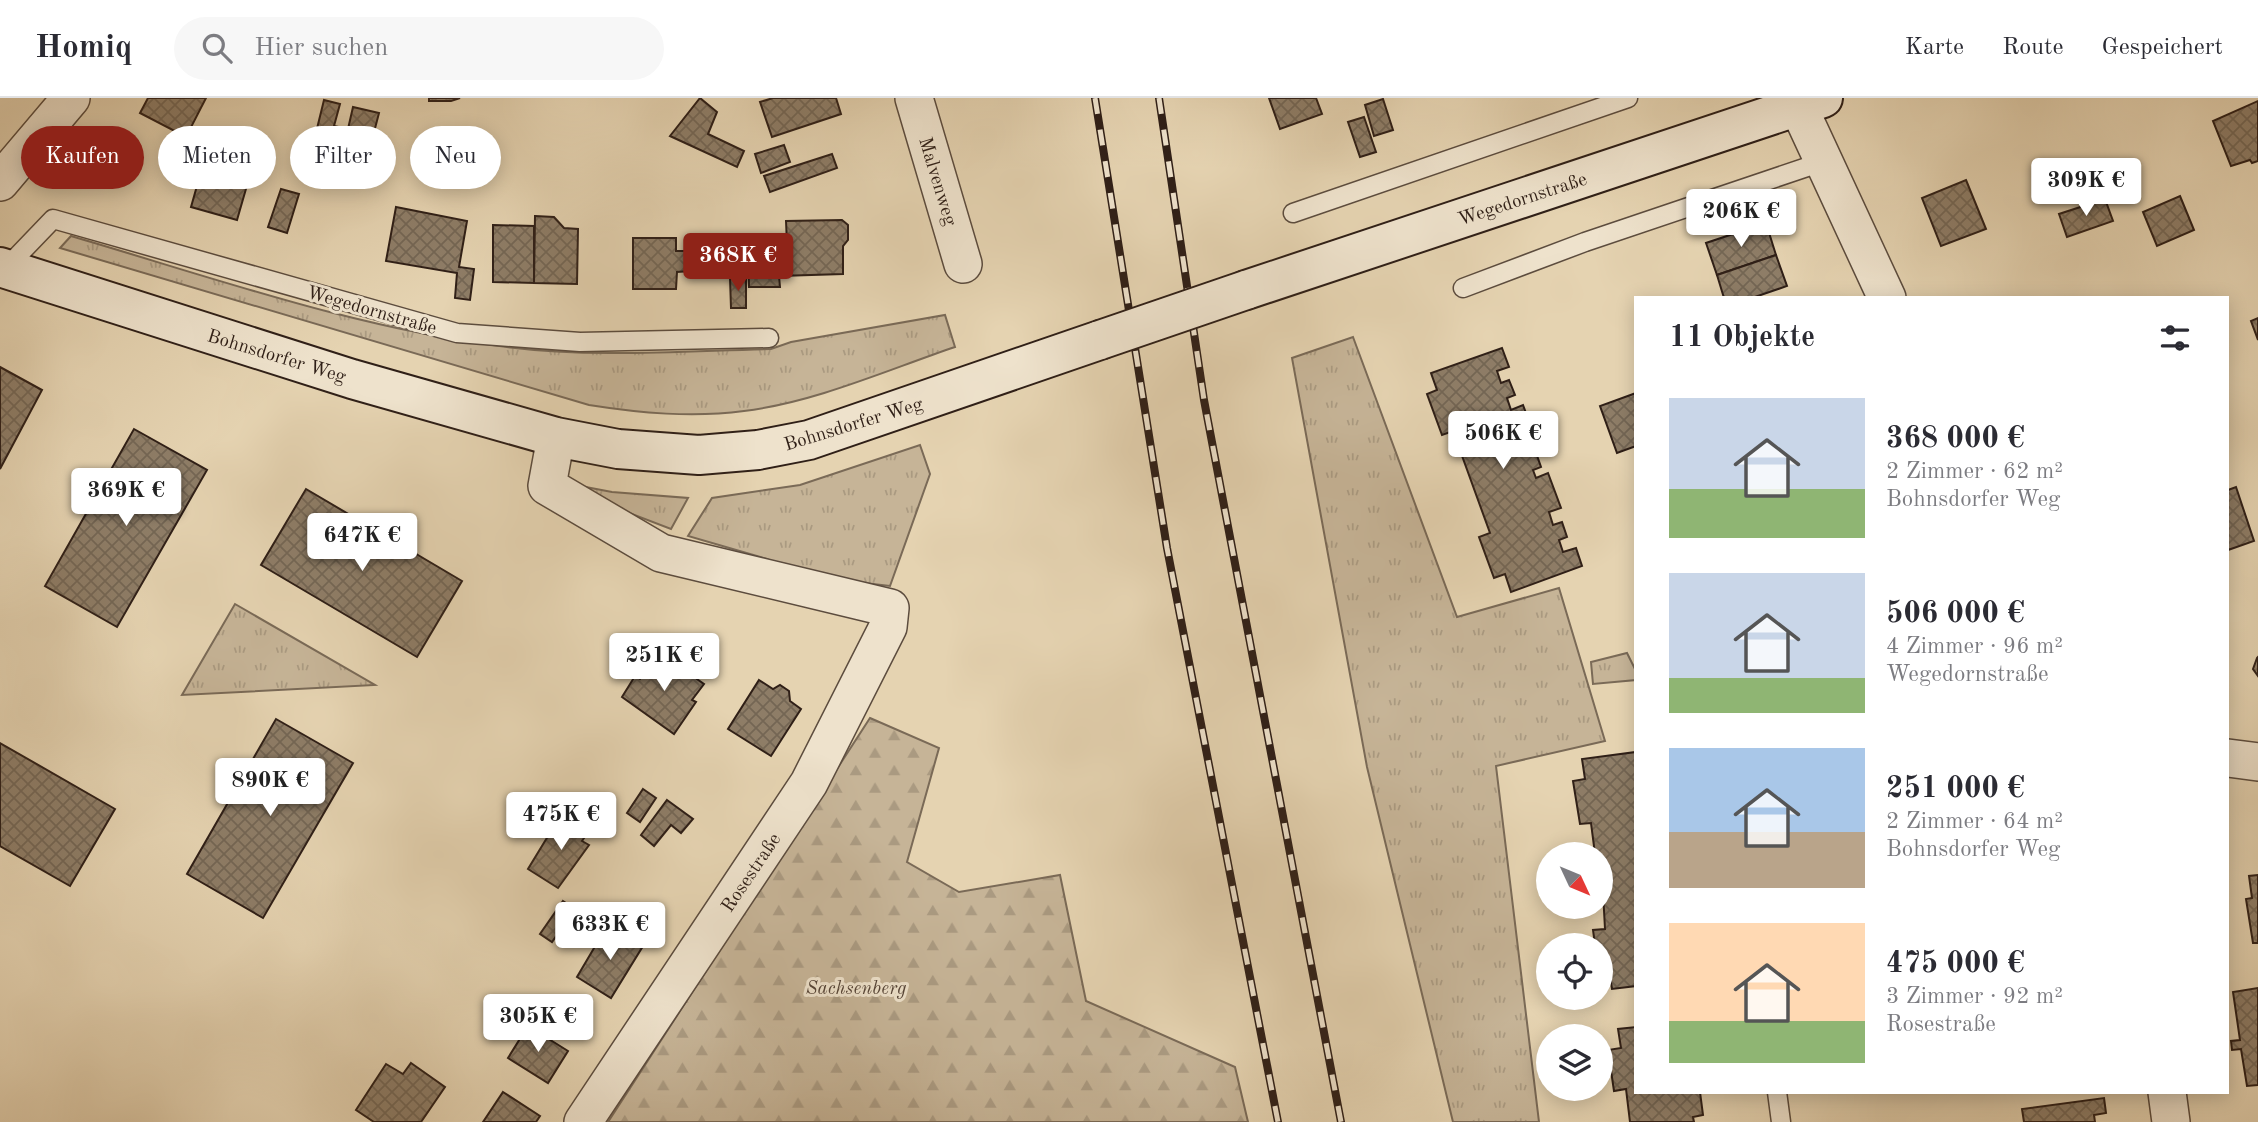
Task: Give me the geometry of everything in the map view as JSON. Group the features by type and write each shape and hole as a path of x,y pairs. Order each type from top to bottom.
{"street":[{"path":"0,182 71,98"},
{"name":"Malvenweg","path":"914,98 963,264"},
{"path":"1805,101 1822,162 1886,296"},
{"name":"Wegedornstraße","path":"1100,340 1805,101"},
{"name":"Bohnsdorfer Weg","path":"3,268 352,379 556,437 618,449 699,455 758,450 809,440 1100,340"},
{"name":"Rosestraße","path":"556,437 547,486 661,553 890,608 888,627 809,783 583,1122"},
{"path":"2229,758 2258,762"},
{"path":"2166,1094 2171,1122"}],"lane":[{"path":"1293,213 1628,98"},
{"path":"1462,288 1822,162"},
{"name":"Wegedornstraße","path":"3,268 53,219 457,333 580,342 769,338"},
{"path":"1777,1094 1781,1122"}],"green space":[{"path":"71,236 341,315 451,339 507,347 606,353 771,349 791,342 945,315 955,347 824,393 771,407 705,414 627,410 589,405 60,248"},
{"path":"1353,337 1457,617 1559,588 1605,741 1496,766 1539,1122 1453,1122 1367,767 1292,358"},
{"path":"920,445 930,474 890,586 805,576 767,559 688,536 712,498 800,485"},
{"path":"570,484 612,492 688,498 671,529 598,501"},
{"path":"235,604 375,685 182,695"},
{"path":"1627,653 1634,667 1634,680 1593,684 1591,662"},
{"name":"Sachsenberg","path":"870,718 939,748 907,862 959,892 1060,875 1086,1001 1235,1067 1248,1122 608,1122"}],"building":[{"path":"148,98 206,98 192,126 165,126 140,113"},
{"path":"429,98 460,98 451,101 429,101"},
{"path":"700,98 717,112 708,134 744,151 737,167 670,136"},
{"path":"773,98 836,98 841,114 772,137 760,102"},
{"path":"1269,98 1316,98 1322,114 1280,129"},
{"path":"1383,99 1393,130 1374,136 1365,105"},
{"path":"324,100 340,104 334,126 318,126"},
{"path":"2258,101 2258,161 2252,163 2250,160 2231,166 2213,121"},
{"path":"353,107 379,113 376,126 349,126"},
{"path":"1364,117 1376,152 1360,157 1348,122"},
{"path":"784,145 790,162 761,173 755,154"},
{"path":"832,154 837,168 770,192 764,176"},
{"path":"1966,180 1986,229 1941,246 1922,198"},
{"path":"196,189 246,189 237,220 191,207"},
{"path":"281,189 299,194 287,233 268,227"},
{"path":"2180,196 2194,230 2157,246 2143,212"},
{"path":"2105,199 2113,221 2067,237 2059,214"},
{"path":"396,207 467,221 459,267 474,269 470,300 455,298 457,273 386,261"},
{"path":"535,216 554,217 564,228 578,229 577,284 534,283"},
{"path":"842,220 848,225 848,240 843,246 843,274 779,276 780,287 749,287 748,253 763,253 763,244 787,244 786,221"},
{"path":"1766,223 1776,255 1717,275 1706,243"},
{"path":"493,225 534,226 534,283 493,282"},
{"path":"633,238 676,238 676,251 690,251 690,271 677,272 676,289 633,289"},
{"path":"1776,255 1787,286 1758,296 1723,296 1717,275"},
{"path":"730,278 746,278 746,308 731,308"},
{"path":"2258,318 2258,340 2251,321"},
{"path":"1502,348 1509,367 1497,371 1501,383 1509,380 1515,395 1507,398 1511,410 1523,405 1536,441 1524,445 1528,454 1535,450 1541,467 1533,470 1536,478 1548,473 1561,508 1549,512 1553,525 1562,522 1567,537 1559,540 1563,552 1576,548 1582,566 1511,592 1505,574 1494,578 1479,537 1490,533 1453,431 1442,435 1427,394 1437,390 1431,373"},
{"path":"0,367 42,390 0,469"},
{"path":"1634,394 1634,447 1617,453 1600,406"},
{"path":"134,429 207,470 117,627 45,586"},
{"path":"2236,487 2254,541 2229,550 2229,490"},
{"path":"306,489 462,581 417,657 261,565"},
{"path":"658,652 704,684 692,700 696,702 674,734 622,697 635,676 640,679"},
{"path":"2258,657 2258,676 2253,669"},
{"path":"759,680 773,689 780,685 789,691 790,701 801,709 771,756 728,729"},
{"path":"276,719 353,763 263,918 187,874"},
{"path":"0,743 115,809 70,886 0,846"},
{"path":"1634,752 1634,986 1613,989 1613,933 1593,933 1593,930 1605,929 1604,919 1614,919 1614,842 1593,842 1591,823 1580,824 1573,781 1585,779 1582,759"},
{"path":"643,789 656,798 640,822 627,813"},
{"path":"667,800 693,819 681,833 671,825 654,846 641,835"},
{"path":"571,815 591,828 582,841 589,845 558,888 528,869 556,823 562,828"},
{"path":"2258,875 2258,943 2253,943 2246,899 2252,898 2249,876"},
{"path":"563,901 575,909 552,942 540,934"},
{"path":"607,926 643,946 611,998 577,977"},
{"path":"2258,988 2258,1085 2247,1086 2241,1049 2232,1050 2231,1041 2240,1040 2233,992"},
{"path":"528,1026 568,1051 548,1083 508,1058"},
{"path":"1634,1027 1634,1094 1700,1094 1703,1115 1693,1117 1694,1122 1630,1122 1626,1089 1614,1091 1613,1084 1613,1049 1621,1048 1618,1029"},
{"path":"411,1063 445,1087 421,1122 374,1122 356,1110 386,1064 403,1074"},
{"path":"503,1092 540,1116 536,1122 483,1122"},
{"path":"2104,1098 2106,1113 2094,1115 2095,1122 2024,1122 2022,1109"}],"railway":[{"path":"1095,98 1167,548 1278,1122"},
{"path":"1159,98 1204,400 1341,1122"}]}
